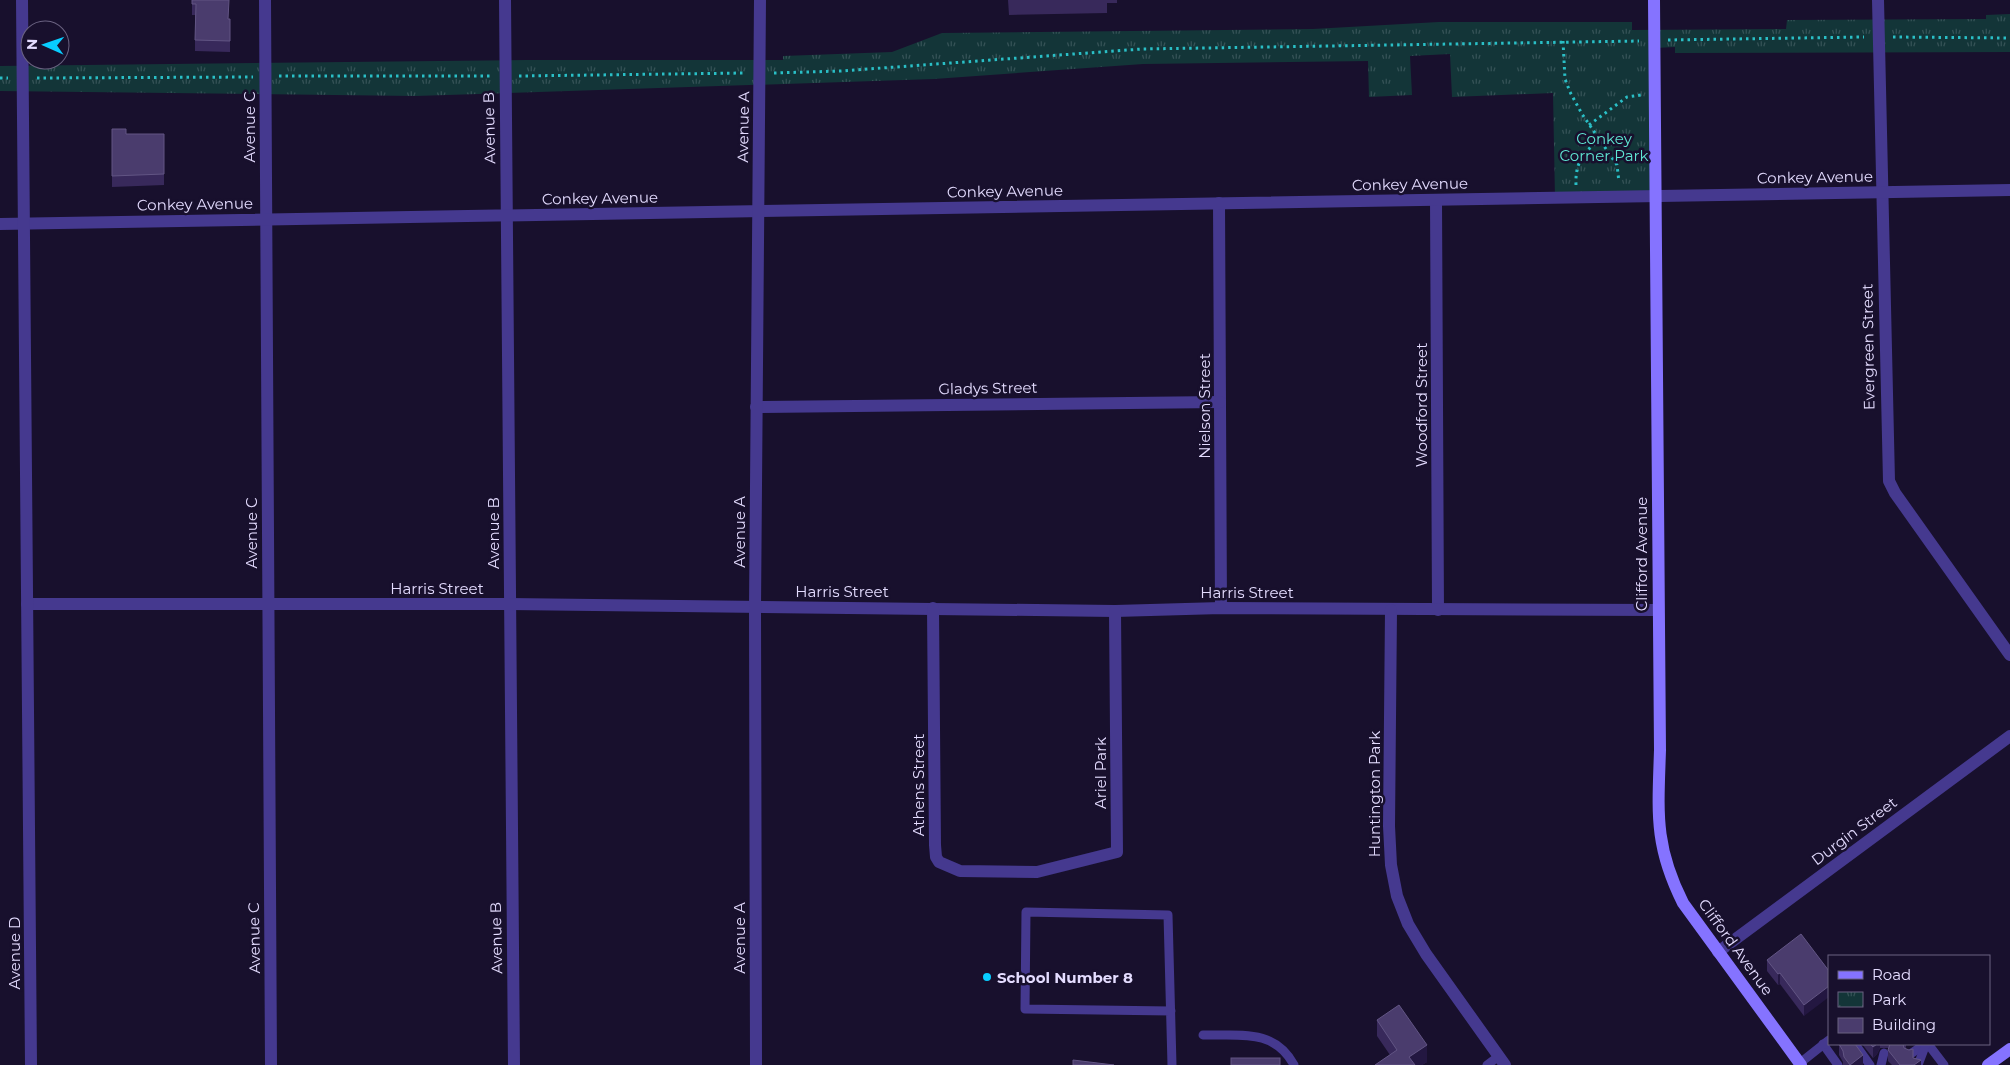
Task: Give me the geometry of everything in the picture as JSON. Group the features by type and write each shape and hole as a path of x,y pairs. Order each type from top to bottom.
{"main road":[{"name":"Clifford Avenue","path":"1654,0 1657,610 1660,750 1658,817 1660,837 1670,877 1684,903 1801,1064"},
{"path":"1988,1065 2010,1049"}],"street":[{"name":"Avenue D","path":"22,0 31,1065"},
{"name":"Avenue C","path":"265,0 271,1065"},
{"name":"Avenue B","path":"504,0 514,1065"},
{"name":"Avenue A","path":"756,1065 755,607 760,0"},
{"name":"Evergreen Street","path":"1878,0 1889,481 1894,493 2010,655"},
{"name":"Conkey Avenue","path":"0,224 2010,190"},
{"name":"Woodford Street","path":"1436,200 1438,610"},
{"name":"Nielson Street","path":"1219,203 1221,608"},
{"name":"Gladys Street","path":"756,407 1220,402"},
{"name":"Harris Street","path":"27,604 509,604 1116,611 1221,608 1657,610"},
{"name":"Athens Street","path":"933,608 936,857 940,862 960,871 1037,872"},
{"name":"Huntington Park","path":"1391,610 1389,826 1391,865 1397,896 1408,924 1426,954 1502,1061"},
{"name":"Ariel Park","path":"1037,872 1117,852 1116,611"},
{"name":"Durgin Street","path":"1718,952 2010,736"}],"lane":[{"path":"1171,1011 1025,1009 1026,912 1168,915 1171,1011 1172,1065"},
{"path":"1204,1035 1260,1036 1280,1047 1294,1065"},
{"path":"1801,1064 1826,1042 1838,1065"},
{"path":"1856,1045 1870,1065"},
{"path":"1909,1055 1924,1045"},
{"path":"1918,1065 1926,1045"},
{"path":"1927,1045 1944,1065"},
{"path":"1882,1065 1884,1052"},
{"path":"1487,1065 1502,1061"}],"path":[{"path":"276,76 760,73 841,70 1142,50 1562,41 1878,37 2010,38"},
{"path":"1562,41 1565,78 1570,92 1589,125 1617,165 1619,197"},
{"path":"35,78 251,76"},
{"path":"0,78 9,78"},
{"path":"1589,125 1630,95 1654,95"},
{"path":"1576,198 1577,165 1585,151 1600,140"}],"green space":[{"name":"Conkey Corner Park","path":"2010,14 2010,52 1675,53 1675,47 1654,48 1655,197 1555,198 1553,93 1452,97 1450,54 1410,56 1412,95 1369,97 1368,61 1143,64 934,79 415,96 0,91 0,66 20,66 20,70 70,70 70,65 528,60 783,60 783,56 892,52 942,33 1313,29 1439,22 1632,22 1632,30 1786,29 1787,20 1986,19 1986,15"}],"building":[{"path":"192,0 229,0 230,41 195,40 196,4 192,4"},
{"path":"112,129 126,129 126,134 164,134 164,174 112,176"},
{"path":"1801,934 1828,970 1828,987 1804,1005 1780,973 1778,974 1767,960"},
{"path":"1399,1005 1427,1045 1409,1057 1415,1065 1375,1065 1397,1050 1377,1020"},
{"path":"1840,1045 1856,1045 1863,1055 1850,1065 1844,1057"},
{"path":"1890,1045 1903,1045 1904,1048 1913,1049 1913,1058 1921,1060 1914,1065 1900,1065 1888,1050"},
{"path":"1231,1058 1280,1058 1280,1065 1231,1065"},
{"path":"1073,1060 1114,1065 1073,1065"}],"place":[{"name":"School Number 8","path":"987,977"}]}
